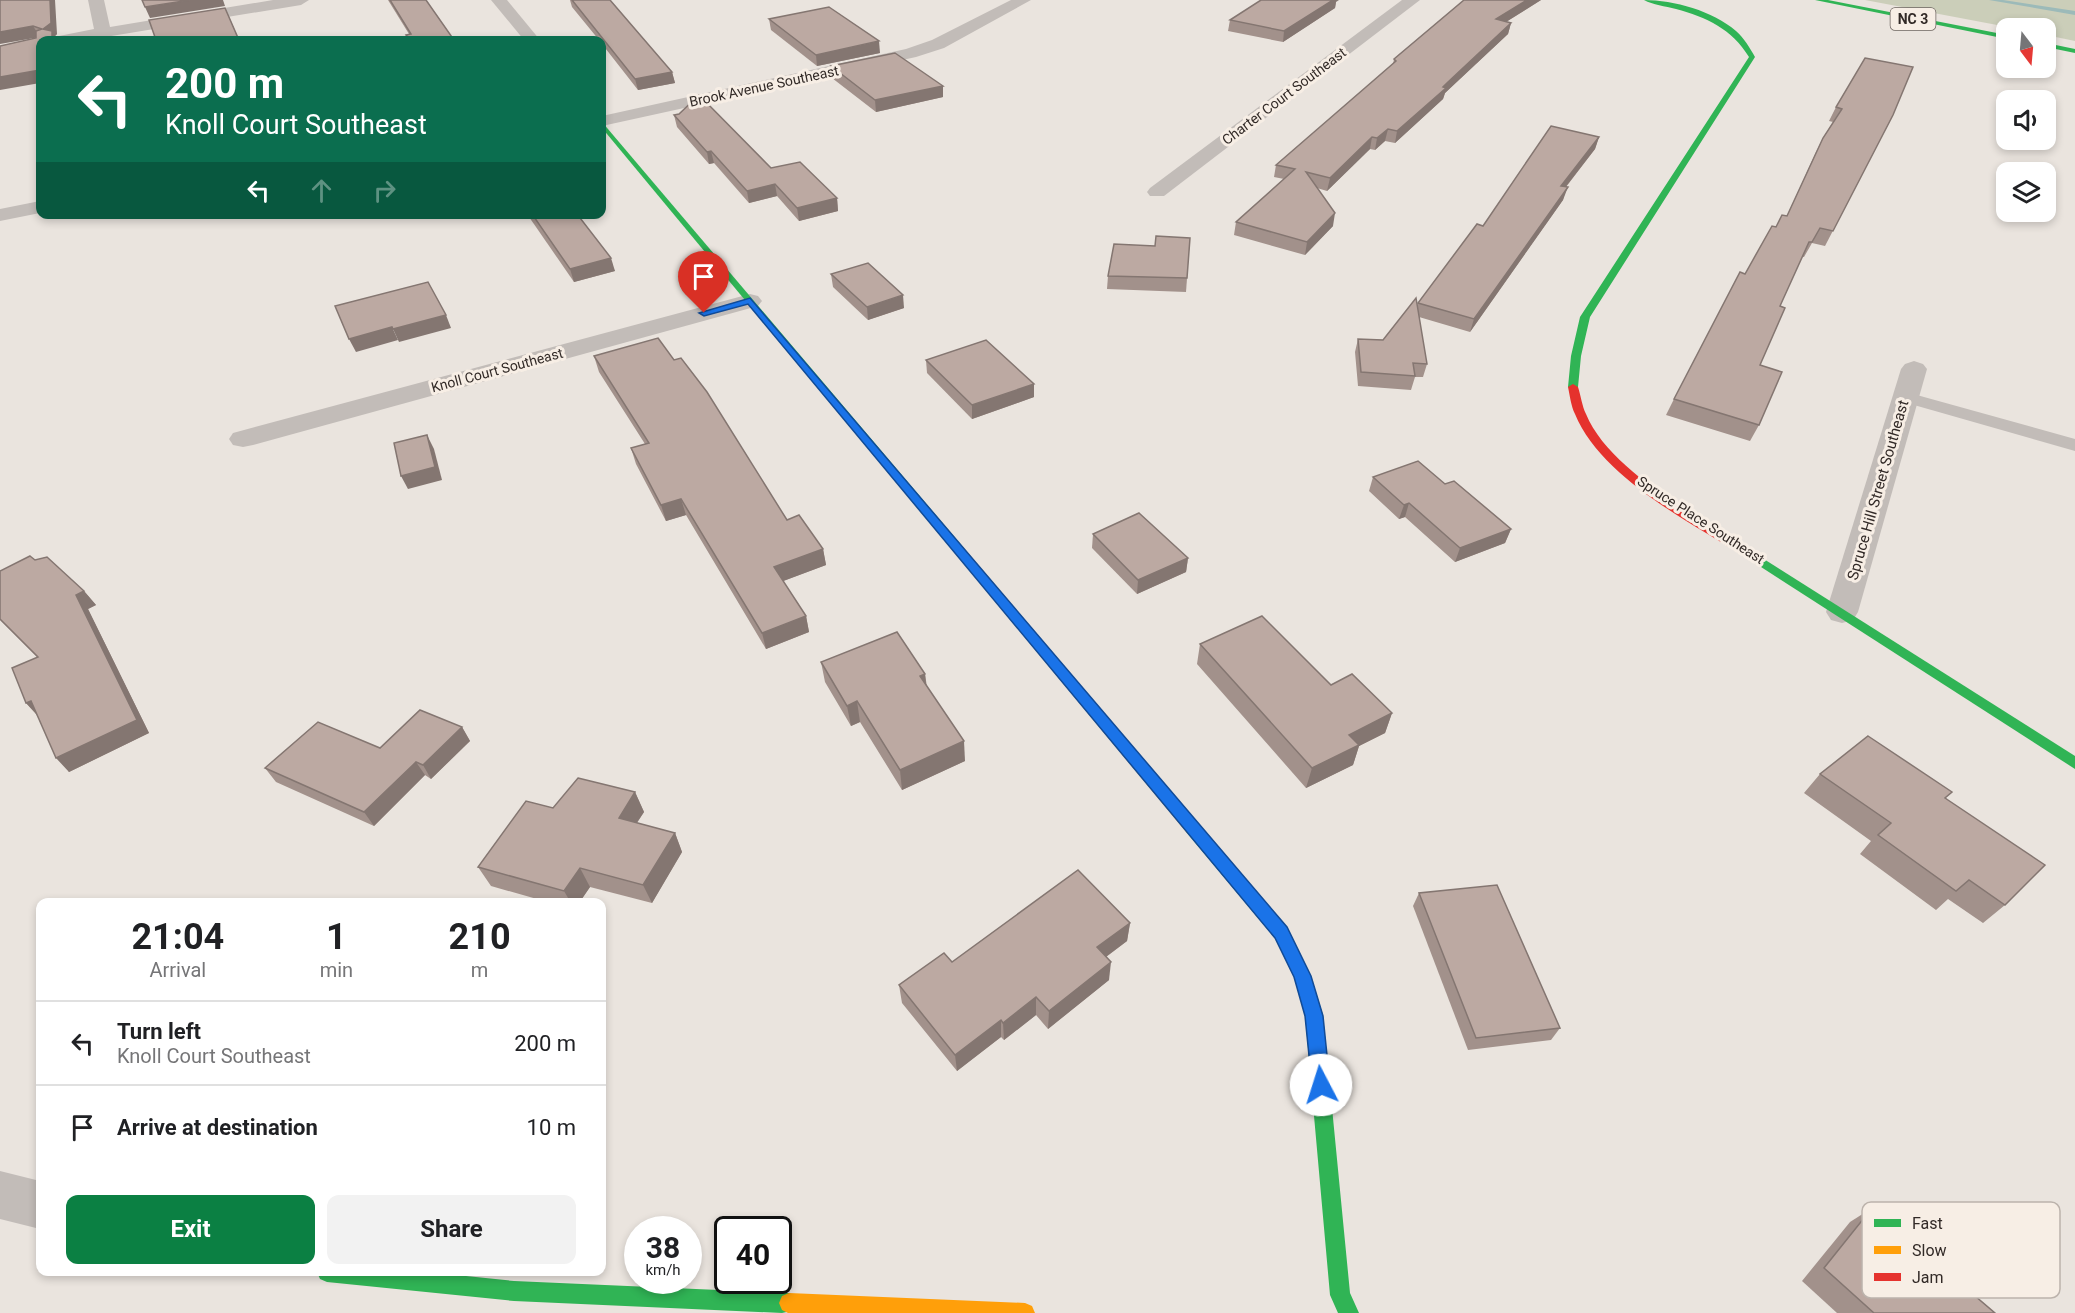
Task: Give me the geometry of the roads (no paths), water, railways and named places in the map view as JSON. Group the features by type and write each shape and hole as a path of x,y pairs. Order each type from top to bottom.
{"street":[{"path":"96,0 103,33"},
{"path":"85,36 301,0"},
{"path":"499,0 529,36"},
{"name":"Brook Avenue Southeast","path":"606,121 938,44 1023,0"},
{"name":"Charter Court Southeast","path":"1157,192 1412,0"},
{"name":"Spruce Place Southeast","path":"1647,0 1698,15 1730,30 1745,40 1751,51 1751,62 1585,317 1574,367 1574,397 1586,426 1612,458 1645,486 2075,763"},
{"name":"NC 3","path":"1818,0 1996,35"},
{"path":"2056,47 2075,51"},
{"path":"606,127 1281,933 1303,976 1314,1016 1340,1295 1349,1313"},
{"path":"0,215 36,208"},
{"name":"Knoll Court Southeast","path":"243,439 750,301"},
{"name":"Spruce Hill Street Southeast","path":"1842,612 1914,369"},
{"path":"0,1196 36,1204"},
{"path":"366,1276 514,1291 1025,1313"}],"lane":[{"path":"1906,396 2075,445"}],"waterway":[{"path":"1992,0 2075,13"}]}
